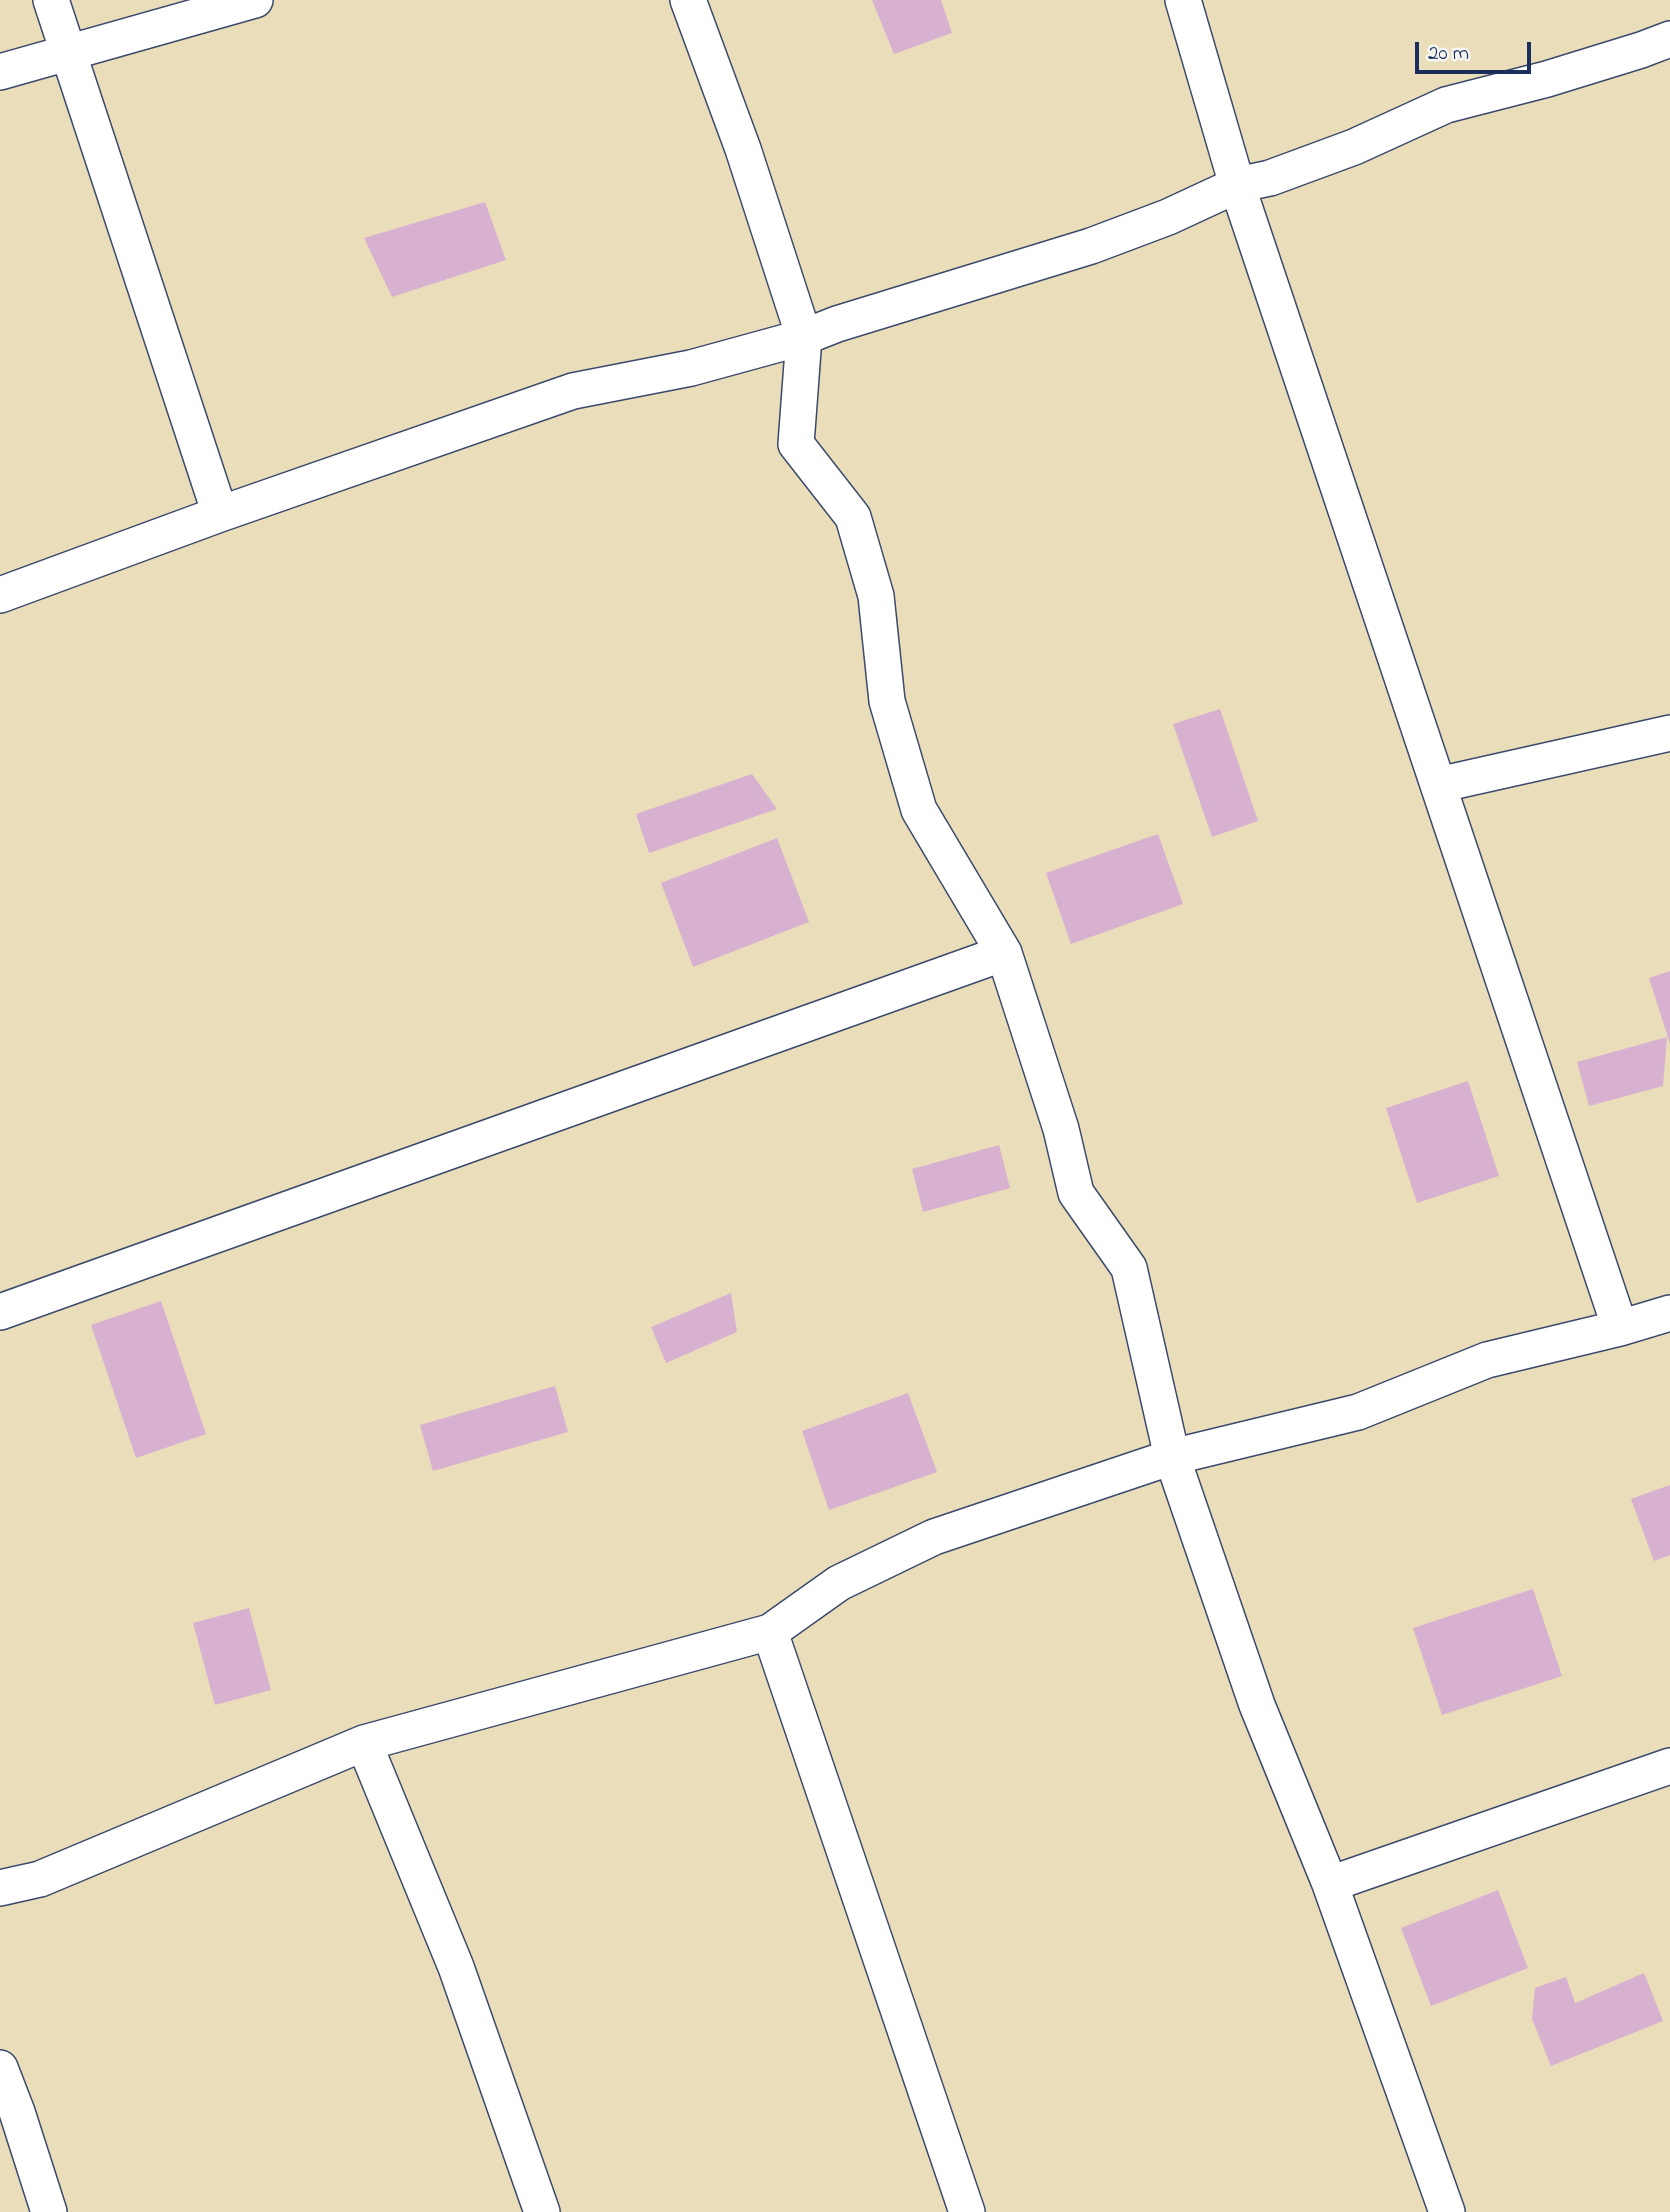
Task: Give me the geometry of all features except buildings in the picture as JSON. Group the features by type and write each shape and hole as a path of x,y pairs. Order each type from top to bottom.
{"street":[{"path":"51,0 220,514"},
{"path":"0,72 255,0"},
{"path":"688,0 743,149 804,337 796,444 853,517 876,596 887,701 919,810 1004,953 1061,1129 1076,1193 1129,1268 1172,1457 1257,1705 1330,1884 1447,2212"},
{"path":"1183,0 1237,185 1620,1328"},
{"path":"0,595 220,514 573,391 691,368 804,337 837,324 1091,246 1237,185 1270,178 1354,148 1446,106 1547,79 1641,50 1670,38"},
{"path":"1438,785 1670,733"},
{"path":"0,1312 1004,953"},
{"path":"0,1888 40,1879 364,1743 770,1632 839,1583 934,1537 1172,1457 1358,1412 1487,1360 1670,1313"},
{"path":"770,1632 967,2212"},
{"path":"364,1743 456,1967 542,2212"},
{"path":"1330,1884 1670,1766"},
{"path":"0,2068 49,2212"}]}
